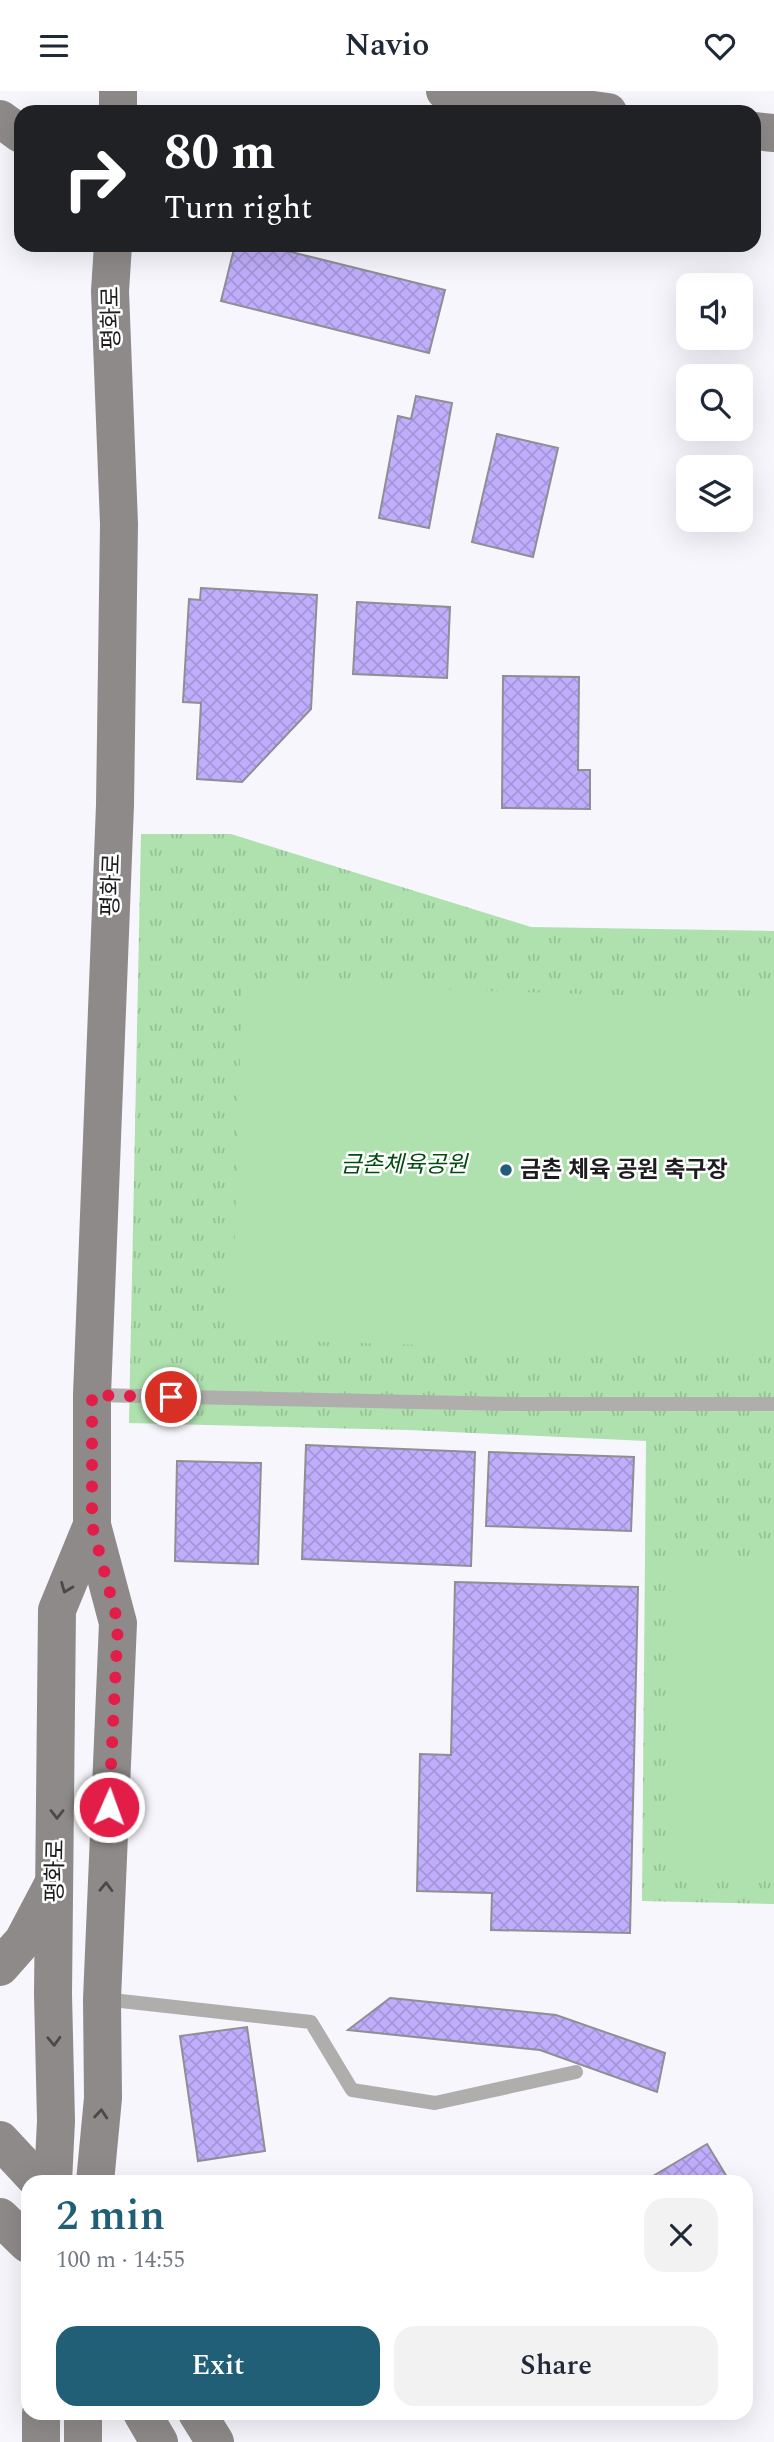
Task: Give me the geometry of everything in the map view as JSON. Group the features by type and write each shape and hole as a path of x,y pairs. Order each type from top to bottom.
{"main road":[{"path":"445,91 554,105"},
{"path":"89,252 110,292"},
{"name":"평화로","path":"96,2175 103,2098 102,1999 118,1623 92,1525 92,1395 117,679 119,524 110,292 113,252"},
{"name":"평화로","path":"53,2175 56,2120 53,1994 57,1610 92,1525"},
{"path":"0,1967 23,1941 56,1878"},
{"path":"0,2140 32,2175"},
{"path":"0,2217 21,2237"},
{"path":"41,2420 41,2442"},
{"path":"83,2420 83,2442"},
{"path":"146,2420 159,2442"},
{"path":"201,2420 215,2442"}],"lane":[{"path":"92,1395 512,1404 774,1404"},
{"path":"102,1999 311,2022 352,2090 421,2101 435,2103 576,2071"}],"green space":[{"name":"금촌체육공원","path":"141,834 231,834 531,927 774,931 774,1904 642,1901 646,1441 408,1430 129,1423"},
{"name":"금촌 체육 공원 축구장","path":"242,983 774,1000 774,1356 232,1339"},
{"path":"670,1565 774,1565 774,1880 669,1879"}],"building":[{"path":"233,252 291,252 445,290 429,353 221,301"},
{"path":"416,396 452,403 429,528 379,518 398,416 411,419"},
{"path":"497,434 558,448 533,557 472,542"},
{"path":"201,588 317,595 311,709 242,782 197,779 201,703 183,702 189,599 200,600"},
{"path":"357,602 450,607 447,678 353,674"},
{"path":"503,676 579,677 578,770 590,770 590,809 502,808"},
{"path":"306,1445 475,1452 471,1566 302,1559"},
{"path":"489,1452 634,1457 631,1531 486,1526"},
{"path":"177,1461 261,1463 258,1564 175,1561"},
{"path":"455,1582 638,1587 630,1933 491,1930 492,1893 417,1891 420,1754 451,1755"},
{"path":"390,1998 556,2015 665,2053 657,2092 540,2050 348,2030"},
{"path":"247,2027 265,2151 198,2161 180,2036"},
{"path":"707,2144 726,2175 655,2175"}],"place":[{"name":"금촌 체육 공원 축구장","path":"506,1170"}],"route":[{"path":"109,1807 118,1623 92,1525 92,1395 171,1397"}]}
